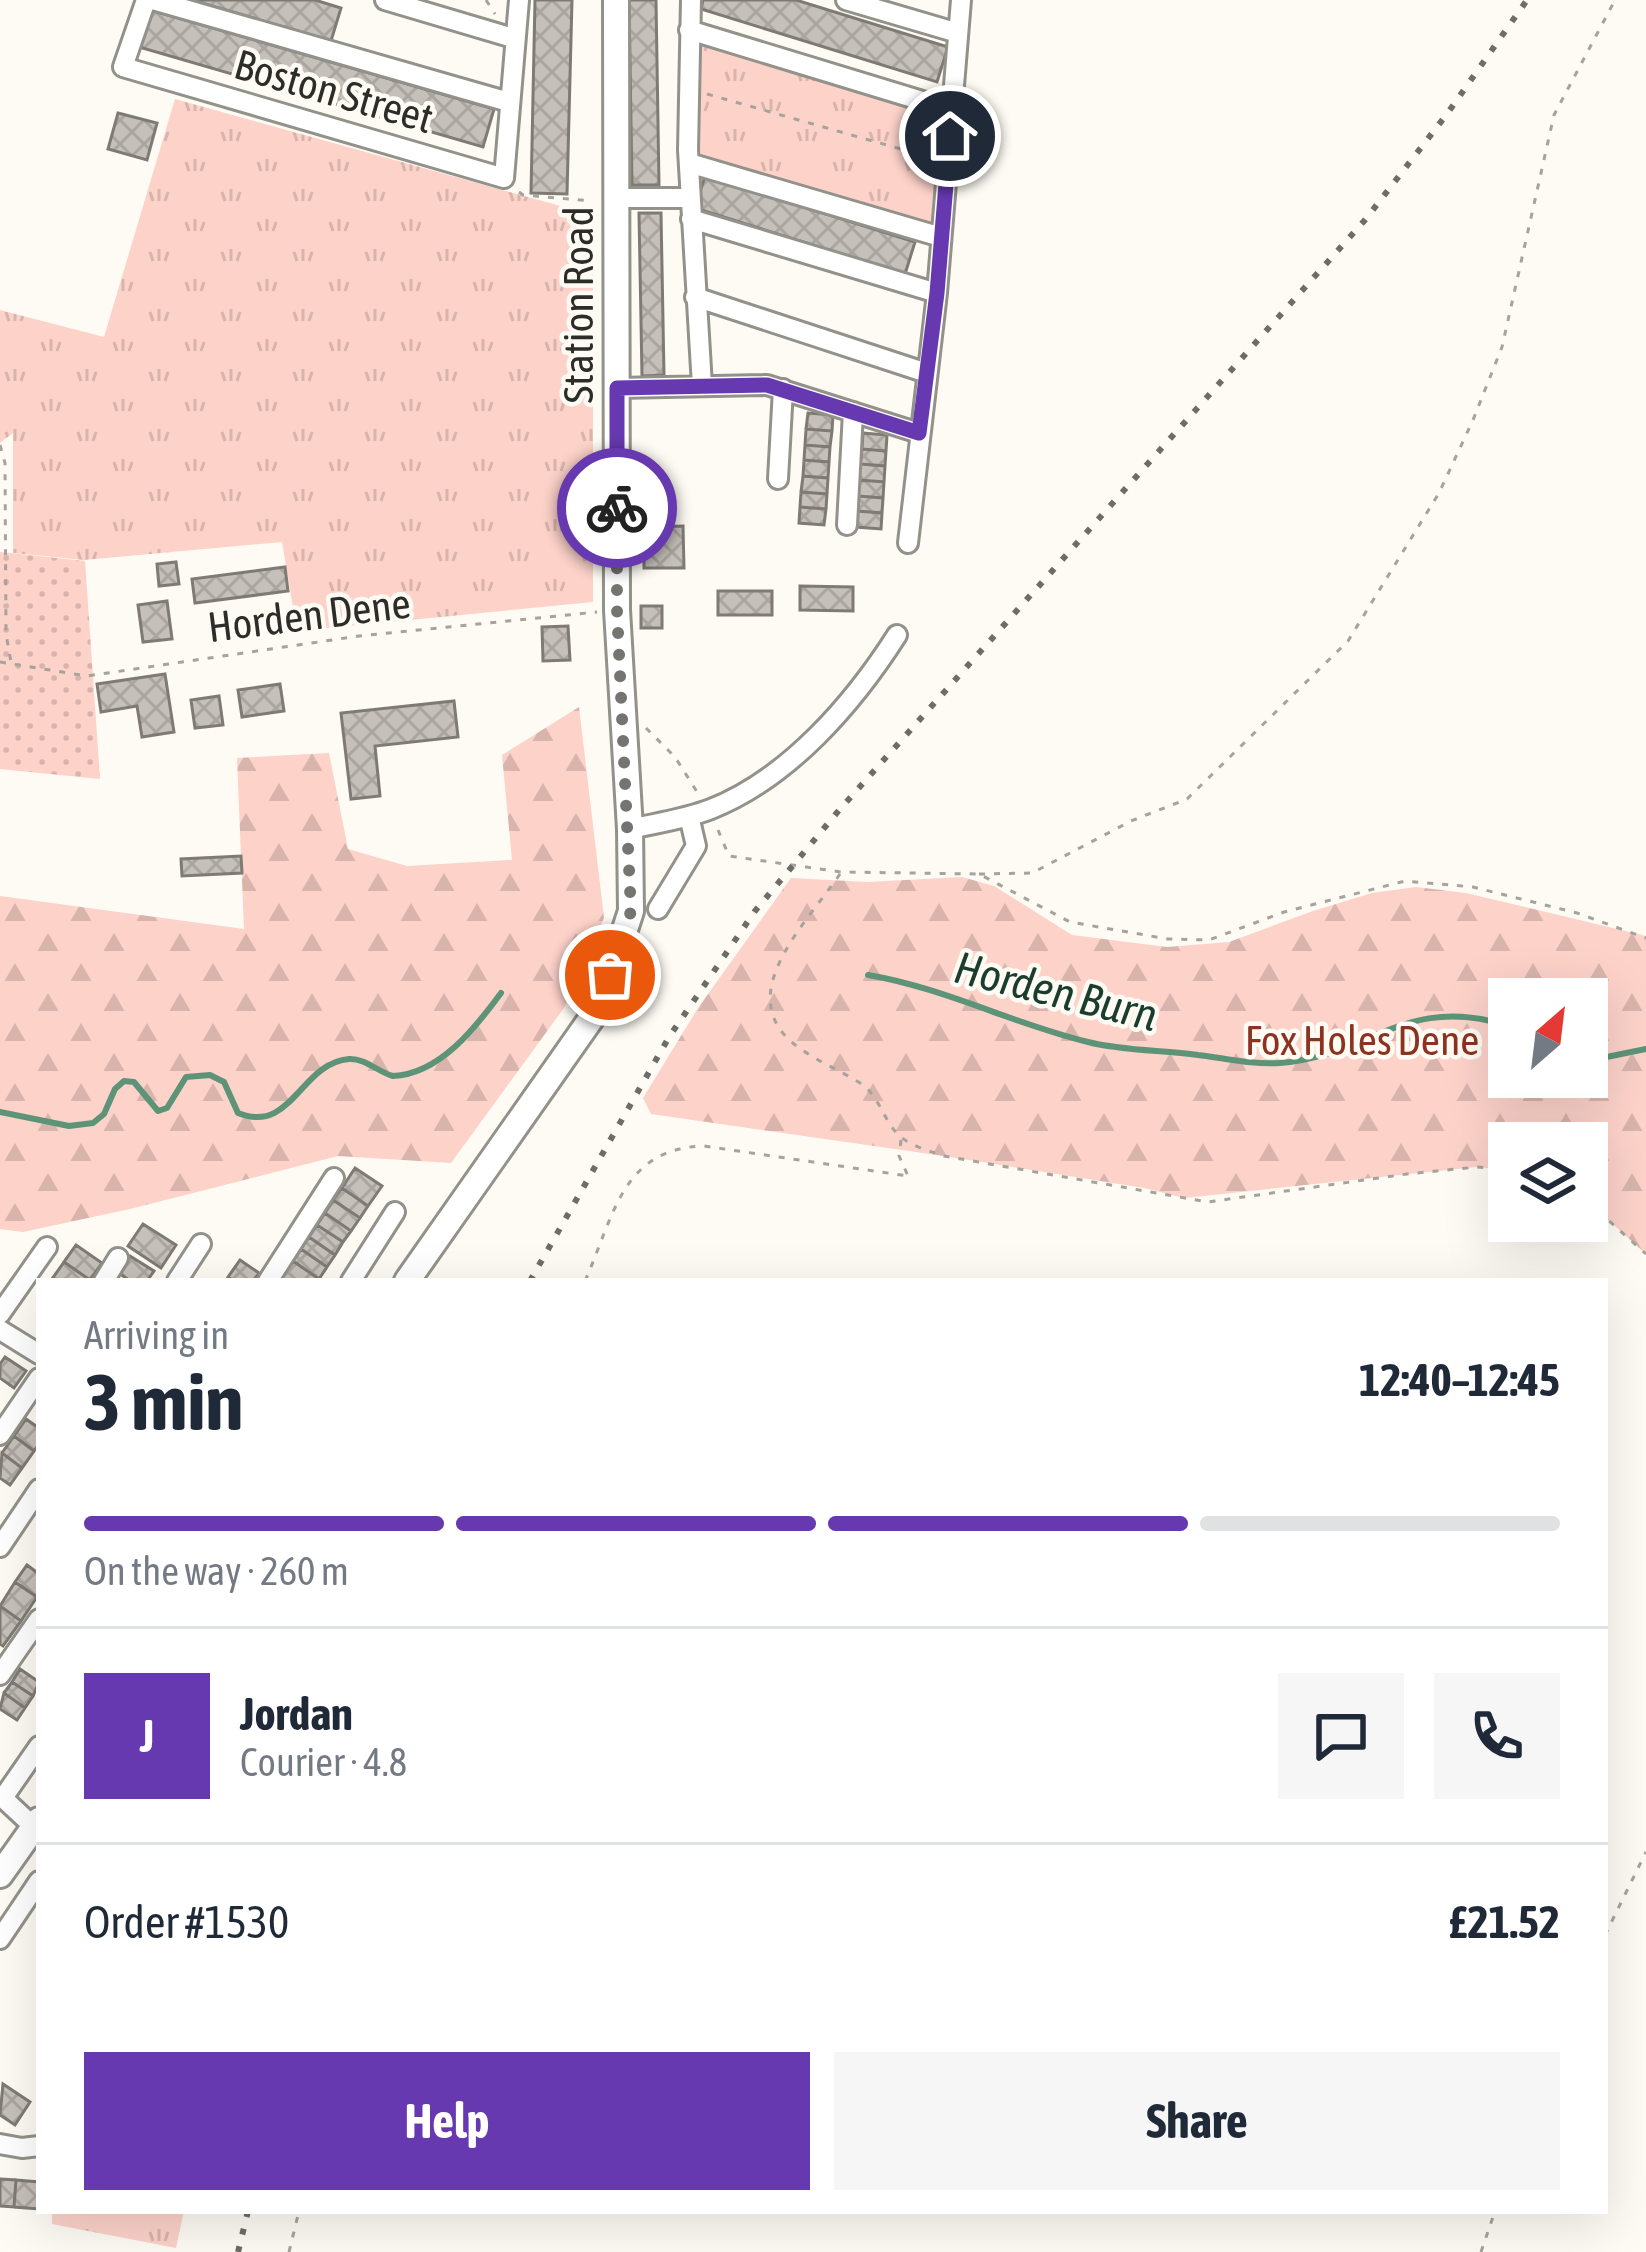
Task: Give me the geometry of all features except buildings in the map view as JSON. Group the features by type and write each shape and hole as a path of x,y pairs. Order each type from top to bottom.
{"main road":[{"name":"Station Road","path":"409,1278 600,1006 631,911 617,610 616,0"},
{"path":"0,1875 36,1823"}],"street":[{"name":"Boston Street","path":"150,0 123,67 141,81 504,178"},
{"path":"150,0 509,102"},
{"path":"385,0 513,38"},
{"path":"504,178 519,0"},
{"path":"691,0 688,163 701,386"},
{"path":"846,0 958,33"},
{"path":"908,543 937,293 961,0"},
{"path":"689,30 952,110"},
{"path":"688,163 941,237"},
{"path":"617,198 690,198"},
{"path":"691,219 937,293"},
{"path":"694,297 927,373"},
{"path":"617,388 767,385 919,433"},
{"path":"778,479 782,389"},
{"path":"847,525 853,412"},
{"path":"630,829 689,816 741,795 803,748 872,673 897,634"},
{"path":"658,909 696,846 689,816"},
{"path":"270,1278 334,1178"},
{"path":"353,1278 395,1212"},
{"path":"179,1278 201,1244"},
{"path":"0,1314 46,1247"},
{"path":"106,1278 118,1258"},
{"path":"0,1330 36,1352"},
{"path":"0,1435 36,1382"},
{"path":"0,1547 36,1493"},
{"path":"0,1675 36,1623"},
{"path":"36,1750 3,1798 14,1812 36,1823"},
{"path":"0,1939 36,1885"},
{"path":"0,2144 36,2146"}],"path":[{"path":"1488,1168 1406,1174 1208,1202 944,1156 902,1138 873,1093 798,1048 772,1022 769,987 780,962 841,872 1032,873 1131,821 1187,800 1348,641 1439,494 1481,402 1502,347 1554,115 1615,0"},
{"path":"688,88 947,162"},
{"path":"504,178 523,195 579,201"},
{"path":"0,445 5,463 6,634 11,664"},
{"name":"Horden Dene","path":"0,662 87,676 359,636 617,610"},
{"path":"716,857 729,856"},
{"path":"979,874 1070,922 1168,938 1209,940 1284,912 1405,881 1474,886 1577,913 1646,938"},
{"path":"586,1278 628,1185 654,1156 676,1147 704,1145 908,1176 899,1156 902,1138"},
{"path":"1608,1220 1646,1254"},
{"path":"1608,1929 1646,1852"},
{"path":"289,2252 298,2214"},
{"path":"1480,2252 1495,2214"}],"green space":[{"path":"689,30 952,110 941,237 689,163"},
{"path":"175,99 593,215 593,602 297,631 282,542 84,560 13,553 13,433 0,443 0,310 104,337"},
{"path":"0,552 85,561 100,779 0,769"},
{"path":"579,707 604,918 564,1008 451,1163 338,1156 130,1209 23,1232 0,1229 0,896 244,929 237,758 329,753 348,849 407,866 512,860 502,755"},
{"name":"Fox Holes Dene","path":"962,877 994,886 1072,935 1167,947 1229,942 1372,893 1416,887 1466,893 1646,936 1646,1254 1608,1220 1608,1122 1488,1122 1488,1168 1184,1198 944,1156 651,1114 643,1098 698,1008 791,878 868,882"},
{"path":"52,2214 183,2214 176,2248 52,2224"}],"waterway":[{"name":"Horden Burn","path":"868,975 924,988 1088,1042 1259,1063 1312,1058 1416,1021 1443,1017 1488,1021"},
{"name":"Horden Burn","path":"0,1112 69,1126 93,1123 124,1081 134,1082 158,1111 167,1108 186,1077 210,1075 224,1082 238,1113 271,1114 332,1063 355,1059 393,1076 426,1067 468,1034 501,993"},
{"name":"Horden Burn","path":"1608,1057 1646,1049"}],"railway":[{"path":"532,1278 669,1037 755,911 840,809 1365,220 1527,0"},
{"path":"238,2252 247,2214"}],"way so far":[{"path":"610,975 631,911 617,508"}],"route":[{"path":"617,508 617,388 767,385 919,433 950,136"}]}
